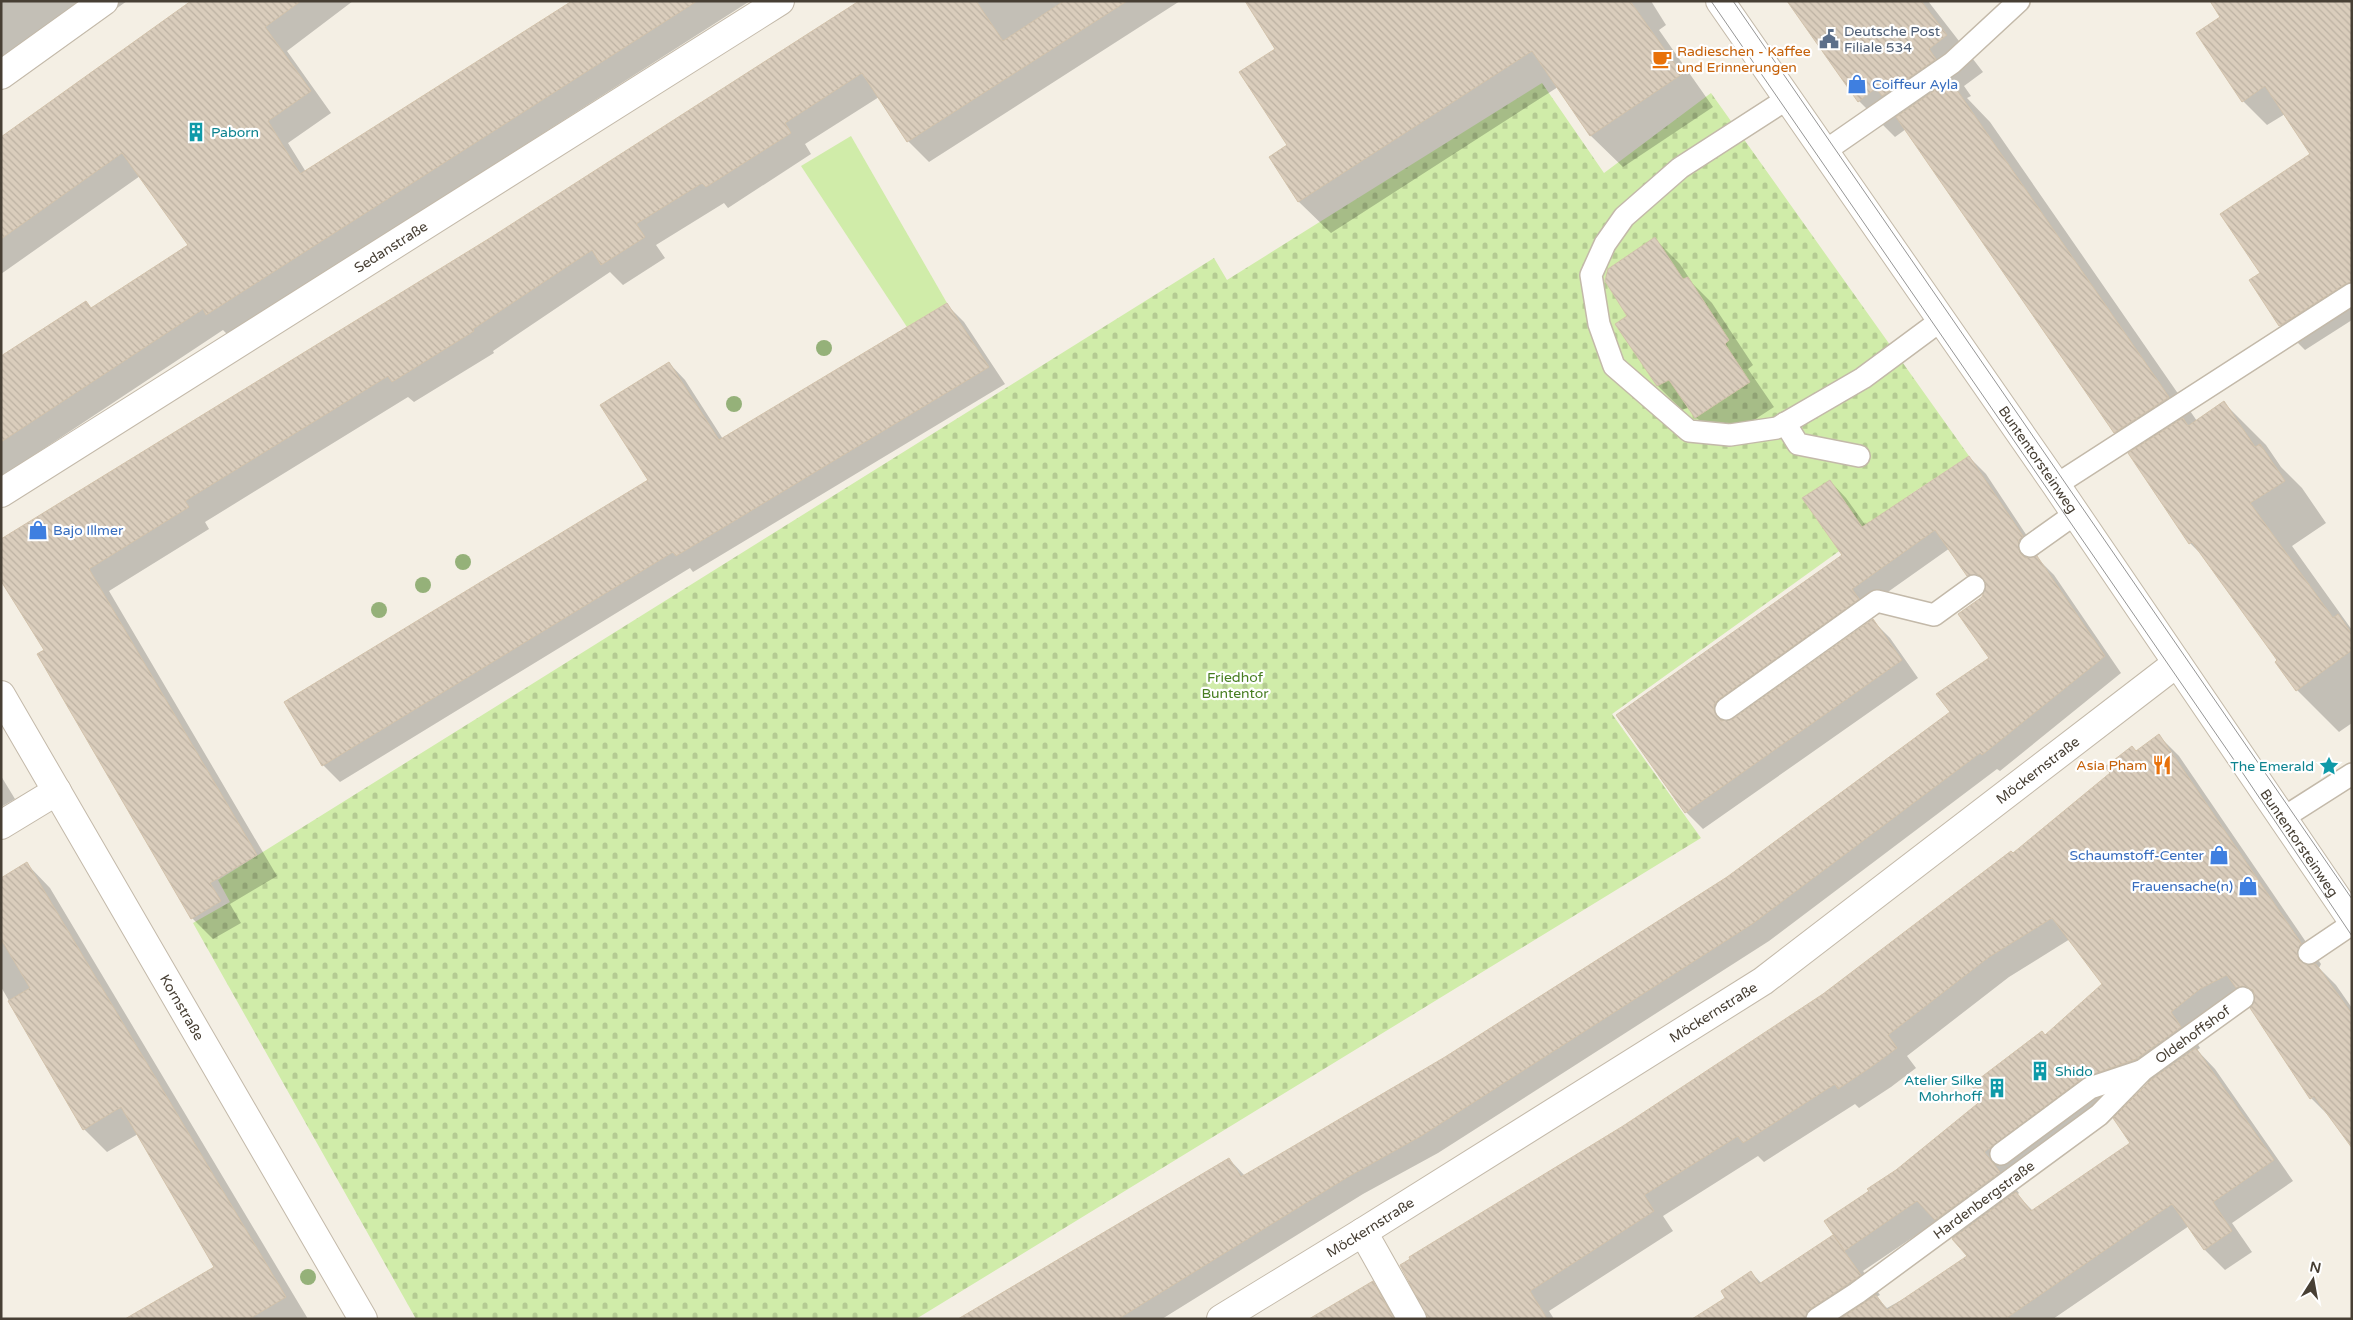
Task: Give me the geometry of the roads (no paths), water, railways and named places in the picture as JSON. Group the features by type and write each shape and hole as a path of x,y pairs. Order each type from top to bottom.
{"street":[{"path":"1,75 104,1"},
{"name":"Sedanstraße","path":"1,493 780,1"},
{"name":"Buntentorsteinweg","path":"1720,1 1825,151 1940,321 2056,485 2352,920"},
{"name":"Möckernstraße","path":"1221,1319 1763,982 2177,663"},
{"name":"Kornstraße","path":"1,695 361,1318"},
{"path":"1,825 57,791"},
{"path":"1363,1232 1412,1319"}],"lane":[{"path":"1825,151 1952,63 2019,1"},
{"path":"1787,99 1680,168 1624,216 1605,244 1591,276 1599,324 1614,366 1689,432 1730,435 1777,428 1864,378 1940,321"},
{"path":"2056,485 2352,294"},
{"path":"1784,423 1798,444 1859,456"},
{"path":"2030,546 2075,514"},
{"path":"1726,709 1877,601 1934,615 1974,586"},
{"path":"2283,818 2352,774"},
{"path":"2308,954 2352,924"},
{"name":"Oldehoffshof","path":"2143,1070 2243,998"},
{"path":"2001,1154 2090,1088 2143,1070"},
{"name":"Hardenbergstraße","path":"1817,1319 1857,1293 2100,1115 2143,1070"}],"tram line":[{"path":"1711,1 2232,757 2352,936"},
{"path":"1733,1 2352,899"}],"place":[{"name":"Deutsche Post Filiale 534","path":"1829,39"},
{"name":"Radieschen - Kaffee und Erinnerungen","path":"1662,59"},
{"name":"Coiffeur Ayla","path":"1857,84"},
{"name":"Paborn","path":"196,132"},
{"name":"Bajo Illmer","path":"38,530"},
{"name":"Asia Pham","path":"2162,765"},
{"name":"The Emerald","path":"2329,766"},
{"name":"Schaumstoff-Center","path":"2219,855"},
{"name":"Frauensache(n)","path":"2248,886"},
{"name":"Shido","path":"2040,1071"},
{"name":"Atelier Silke Mohrhoff","path":"1997,1088"}],"park label":[{"name":"Friedhof Buntentor","path":"1235,686"}]}
